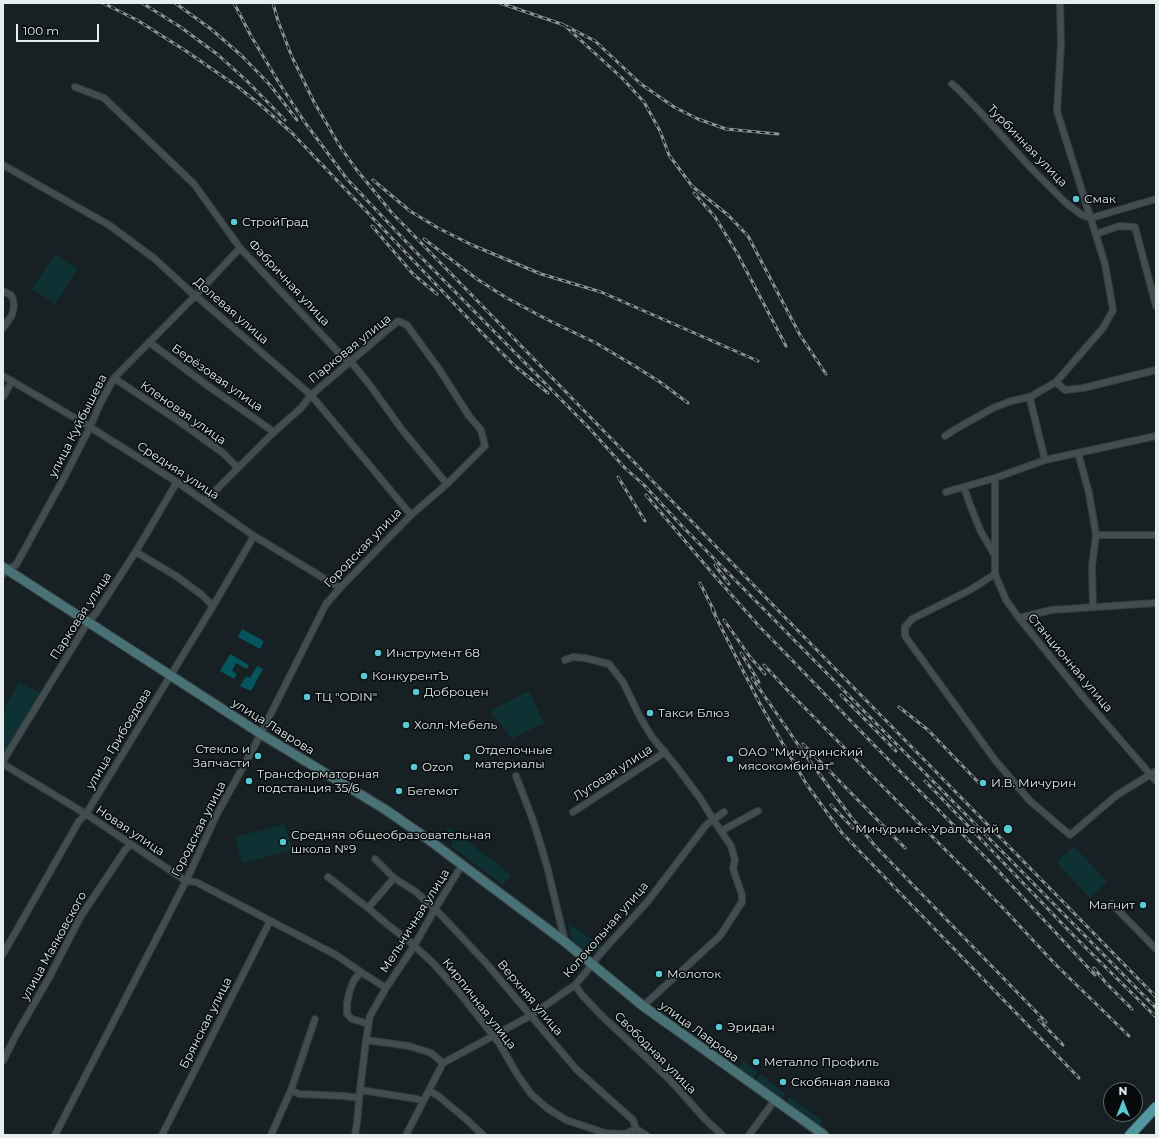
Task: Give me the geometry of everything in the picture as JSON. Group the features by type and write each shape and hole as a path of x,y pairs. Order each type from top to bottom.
{"main road":[{"name":"улица Лаврова","path":"4,570 88,622 169,676 261,734 386,810 435,844 565,942 643,1006 824,1135"},
{"path":"1130,1135 1156,1107"}],"street":[{"path":"946,436 993,408 1030,396 1056,382 1103,328 1113,310 1105,264 1057,111 1060,3"},
{"name":"Турбинная улица","path":"952,84 969,100 1028,166 1066,203 1082,215 1091,218"},
{"name":"Фабричная улица","path":"75,87 104,98 194,184 240,248 341,355 351,362 403,431 446,484"},
{"name":"Долевая улица","path":"3,165 109,225 155,259 195,296 311,395 411,514"},
{"path":"1091,218 1156,199"},
{"path":"1096,234 1119,226 1135,227 1156,306"},
{"name":"улица Куйбышева","path":"4,570 16,565 65,476 114,378 240,248"},
{"path":"3,290 13,299 14,306 12,315 3,328"},
{"name":"Парковая улица","path":"205,501 274,432 301,408 311,395 398,321 407,325 439,369 469,416 481,430 485,446"},
{"name":"Берёзовая улица","path":"148,342 274,432"},
{"path":"1056,382 1065,390 1083,388 1156,370"},
{"name":"Средняя улица","path":"3,376 90,427 177,482 254,536 340,588"},
{"name":"Кленовая улица","path":"114,378 223,453 238,468"},
{"path":"3,397 12,381"},
{"path":"1030,396 1030,403 1045,460"},
{"path":"946,492 995,478 1045,460 1156,436"},
{"name":"Городская улица","path":"55,1135 186,881 216,816 261,734 326,604 411,514 446,484 485,446"},
{"path":"1078,453 1089,494 1096,535 1092,566 1093,607"},
{"name":"Станционная улица","path":"995,478 995,574 1006,600 1084,698 1153,773 1156,781"},
{"name":"Парковая улица","path":"3,763 88,622 96,613 136,552 177,482"},
{"name":"Станционная улица","path":"964,487 980,530 994,554"},
{"path":"1096,535 1156,536"},
{"name":"улица Грибоедова","path":"3,954 79,821 86,814 254,536"},
{"path":"136,552 176,576 202,595 213,606"},
{"path":"995,574 970,590 912,619 905,627 905,636 995,760 1030,801 1070,835 1117,795 1153,773"},
{"path":"1019,618 1051,610 1156,603"},
{"name":"Луговая улица","path":"565,660 573,657 585,658 609,664 623,682 640,717 652,737 695,792 731,846 735,860 733,869 742,895 742,902 720,936 643,1006"},
{"name":"Луговая улица","path":"573,812 665,752"},
{"name":"Новая улица","path":"3,763 86,814 130,845 186,881 196,882 270,921"},
{"path":"516,776 547,866 565,942"},
{"name":"Колокольная улица","path":"443,1063 492,1035 530,1016 575,985 599,955 648,901 706,825 712,819 724,812"},
{"path":"721,831 758,812"},
{"name":"улица Маяковского","path":"3,1061 81,916 125,850 130,845"},
{"name":"Верхняя улица","path":"375,859 394,878 416,892 434,909 486,963 577,1070 633,1120 636,1129 646,1135"},
{"name":"Мельничная улица","path":"355,1135 370,1016 462,865"},
{"name":"Кирпичная улица","path":"328,877 410,942 432,962 458,991 499,1043 517,1074 531,1094 546,1108 566,1120 605,1133 625,1134 636,1129"},
{"path":"368,908 394,878"},
{"path":"1112,904 1156,950"},
{"name":"Мельничная улица","path":"270,921 336,955 386,988"},
{"name":"Брянская улица","path":"162,1135 270,921"},
{"name":"Мельничная улица","path":"361,972 354,980 350,990 347,1003 347,1014 352,1019 369,1024"},
{"name":"Свободная улица","path":"575,985 582,995 602,1016 670,1080 705,1119 722,1135"},
{"path":"271,1135 291,1090 315,1019"},
{"path":"366,1040 375,1040 409,1046 431,1053 443,1063 406,1135"},
{"path":"291,1090 299,1094 359,1098"},
{"path":"360,1090 423,1101"},
{"path":"429,1091 437,1095 468,1120 483,1135"},
{"path":"749,1135 775,1100"}],"shaded area":[{"path":"55,254 78,269 55,304 32,289"},
{"path":"242,629 264,641 260,649 238,637"},
{"path":"230,654 249,665 247,669 236,663 232,671 237,674 234,679 220,671"},
{"path":"257,666 263,669 251,691 240,686 246,676 250,678"},
{"path":"19,682 42,694 3,756 3,710"},
{"path":"529,691 544,723 512,739 490,711"},
{"path":"285,824 292,850 242,863 235,837"},
{"path":"449,827 511,875 503,885 451,846 453,843 443,835"},
{"path":"1074,846 1107,882 1090,898 1056,862"},
{"path":"568,923 603,947 590,955 572,942"},
{"path":"744,1061 758,1072 753,1079 738,1068"},
{"path":"761,1074 785,1094 783,1097 779,1099 755,1081"},
{"path":"790,1097 823,1121 818,1126 788,1105 788,1099"}],"railway":[{"path":"103,3 137,20 186,51 238,87 258,103 291,132 484,335 515,366 548,393"},
{"path":"142,3 179,26 217,54 246,80 285,120"},
{"path":"175,3 211,29 242,56 270,85 297,120"},
{"path":"234,3 251,36 281,86 306,124 347,179 413,249 590,429 625,468 644,485 681,525 1156,1008"},
{"path":"273,3 278,21 292,57 314,102 341,148 392,213 1156,997"},
{"path":"500,3 564,25 595,41 641,84 674,107 698,119 726,129 778,134"},
{"path":"564,25 622,78 644,102 660,131 669,155 692,186 728,215 748,236 800,335 826,374"},
{"path":"373,180 410,211 438,228 472,245 541,274 601,292 758,361"},
{"path":"694,193 715,217 737,253 786,346"},
{"path":"372,226 413,274 437,294"},
{"path":"424,239 477,279 505,297 596,343 660,382 688,403"},
{"path":"618,477 645,521"},
{"path":"646,495 758,625 990,862 1095,975"},
{"path":"715,565 729,584"},
{"path":"700,583 715,613"},
{"path":"712,609 759,702 784,746 807,785 842,833 1079,1078"},
{"path":"724,620 750,657 765,674"},
{"path":"741,653 759,682"},
{"path":"764,665 1004,909 1055,964 1129,1036"},
{"path":"752,678 801,749 851,817 876,847 1046,1022"},
{"path":"841,695 896,751"},
{"path":"899,707 928,730 979,783"},
{"path":"803,744 905,848"},
{"path":"925,781 1074,936 1156,1017"},
{"path":"831,805 853,828"},
{"path":"1094,968 1106,983 1132,1009"},
{"path":"1039,1020 1063,1045"}],"place":[{"name":"Смак","path":"1076,199"},
{"name":"СтройГрад","path":"234,222"},
{"name":"Инструмент 68","path":"378,653"},
{"name":"КонкурентЪ","path":"364,676"},
{"name":"Доброцен","path":"416,692"},
{"name":"ТЦ \"ODIN\"","path":"307,697"},
{"name":"Такси Блюз","path":"650,713"},
{"name":"Холл-Мебель","path":"406,725"},
{"name":"Стекло и Запчасти","path":"258,756"},
{"name":"Отделочные материалы","path":"467,757"},
{"name":"ОАО \"Мичуринский мясокомбинат\"","path":"730,759"},
{"name":"Ozon","path":"414,767"},
{"name":"Трансформаторная подстанция 35/6","path":"249,781"},
{"name":"И.В. Мичурин","path":"983,783"},
{"name":"Бегемот","path":"399,791"},
{"name":"Мичуринск-Уральский","path":"1008,829"},
{"name":"Средняя общеобразовательная школа №9","path":"283,842"},
{"name":"Магнит","path":"1143,905"},
{"name":"Молоток","path":"659,974"},
{"name":"Эридан","path":"719,1027"},
{"name":"Металло Профиль","path":"756,1062"},
{"name":"Скобяная лавка","path":"783,1082"}]}
